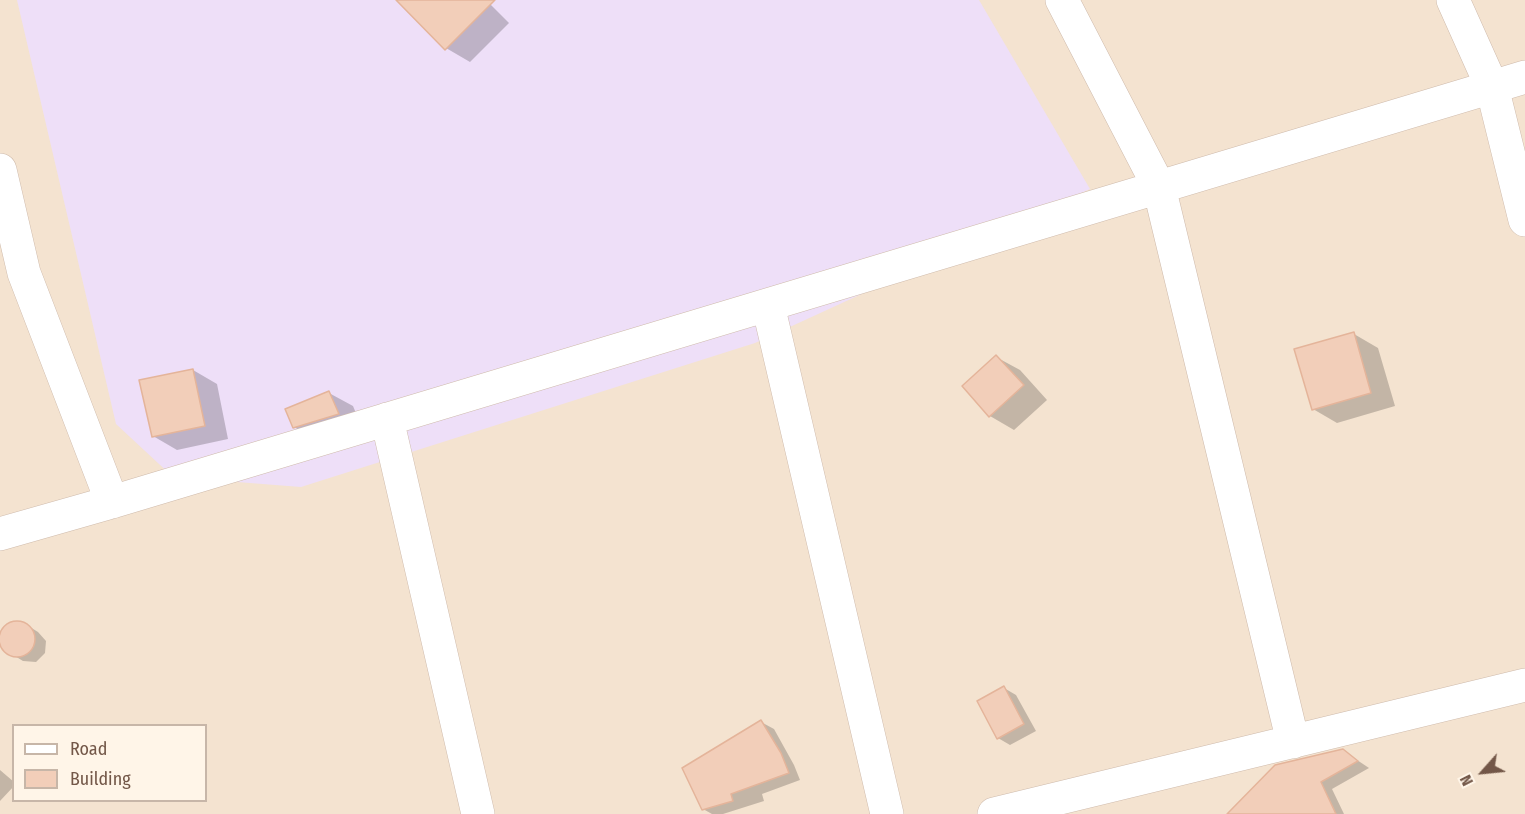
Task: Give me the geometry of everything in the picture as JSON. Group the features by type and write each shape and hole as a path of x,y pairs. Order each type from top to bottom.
{"street":[{"path":"1062,0 1159,187 1293,742"},
{"path":"1453,0 1492,87 1525,220"},
{"path":"0,534 1525,77"},
{"path":"0,170 12,276 112,502"},
{"path":"768,304 887,814"},
{"path":"387,419 478,814"},
{"path":"994,814 1525,685"}],"shaded area":[{"path":"0,0 1525,0 1525,814 0,814"},
{"path":"17,0 979,0 1090,189 755,343 301,487 173,477 116,424"}],"building":[{"path":"396,0 495,0 445,50"},
{"path":"1354,332 1371,393 1312,410 1294,349"},
{"path":"996,355 1024,385 989,417 962,386"},
{"path":"193,369 205,426 152,437 139,380"},
{"path":"329,391 339,414 293,428 285,409"},
{"path":"17,621 29,627 35,639 29,651 17,657 5,651 -1,639 5,627"},
{"path":"1004,686 1024,724 997,739 977,701"},
{"path":"761,720 781,753 789,773 731,794 733,801 702,810 682,768"},
{"path":"1343,749 1358,761 1321,782 1336,814 1227,814 1275,765"}]}
